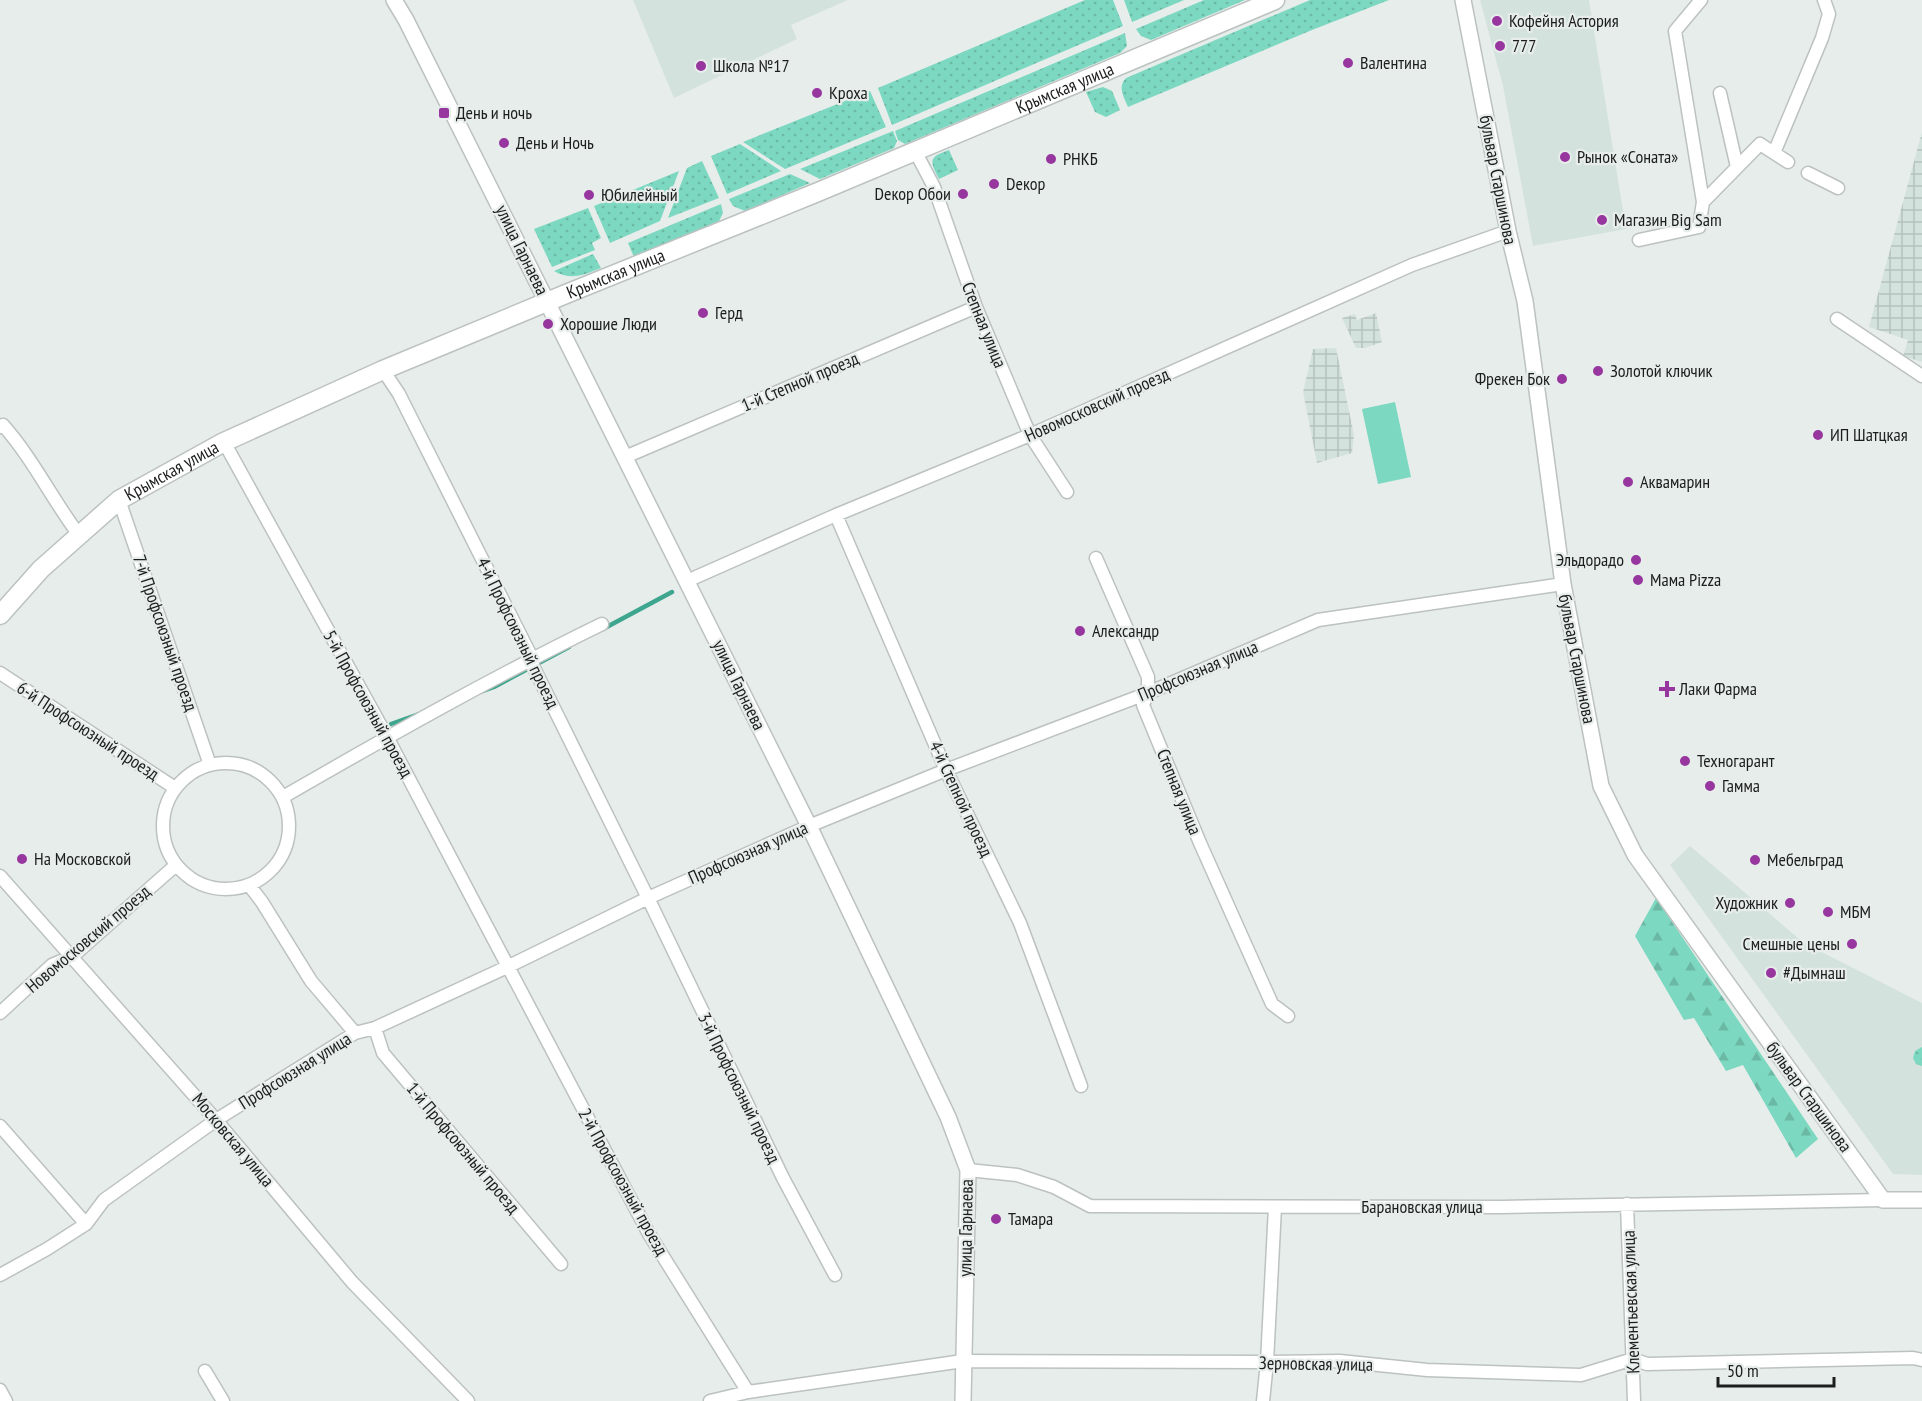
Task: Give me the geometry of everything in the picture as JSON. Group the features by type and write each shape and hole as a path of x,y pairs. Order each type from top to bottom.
{"main road":[{"name":"Крымская улица","path":"0,615 41,569 119,500 224,442 384,370 1275,0"}],"street":[{"name":"улица Гарнаева","path":"394,0 548,302 809,826 948,1117 968,1170 963,1401"},
{"name":"бульвар Старшинова","path":"1463,0 1508,231 1525,301 1563,584 1601,786 1635,855 1883,1200"},
{"path":"1639,240 1699,227 1703,202 1674,31 1701,0"},
{"path":"1774,153 1822,38 1829,14 1824,0"},
{"path":"1720,93 1737,167"},
{"path":"1703,202 1760,144 1788,162"},
{"name":"Степная улица","path":"915,150 934,187 976,307 1030,435 1067,492"},
{"path":"1808,173 1838,188"},
{"name":"Новомосковский проезд","path":"687,581 836,515 1030,435 1412,265 1508,231"},
{"name":"1-й Степной проезд","path":"625,457 976,307"},
{"path":"1837,319 1922,376"},
{"name":"4-й Профсоюзный проезд","path":"384,370 399,394 532,658 533,666 648,898"},
{"path":"0,427 3,425 22,447 57,505 79,535"},
{"name":"5-й Профсоюзный проезд","path":"224,442 387,737 507,967"},
{"name":"7-й Профсоюзный проезд","path":"119,500 210,765"},
{"name":"4-й Степной проезд","path":"836,515 946,770 1020,923 1081,1086"},
{"name":"Степная улица","path":"1096,558 1148,677 1148,693 1143,705 1200,843 1272,1004 1288,1016"},
{"name":"Профсоюзная улица","path":"0,1275 86,1224 104,1200 216,1120 355,1033 375,1028 648,898 809,826 946,770 1148,693 1318,620 1563,584"},
{"path":"283,797 532,658 602,624"},
{"name":"6-й Профсоюзный проезд","path":"0,674 175,788"},
{"path":"231,763 252,768 270,780 283,797 290,823 285,849 271,871 249,885 222,889 196,882 176,865 164,840 164,813 175,788 190,774 210,765 231,763"},
{"name":"Новомосковский проезд","path":"0,1013 52,964 73,956 176,865"},
{"name":"Московская улица","path":"0,876 216,1120 352,1282 468,1401"},
{"path":"249,885 262,902 310,981 355,1033"},
{"name":"3-й Профсоюзный проезд","path":"648,898 783,1178 835,1275"},
{"name":"2-й Профсоюзный проезд","path":"507,967 650,1234 748,1392"},
{"name":"1-й Профсоюзный проезд","path":"375,1028 383,1053 561,1264"},
{"path":"0,1126 86,1224"},
{"name":"Барановская улица","path":"968,1170 1017,1175 1054,1186 1090,1206 1502,1207 1883,1200"},
{"path":"1883,1200 1922,1200"},
{"name":"Клементьевская улица","path":"1627,1204 1634,1401"},
{"path":"1263,1401 1275,1206"},
{"name":"Зерновская улица","path":"710,1401 748,1392 963,1361 1267,1362 1340,1360 1427,1370 1581,1375 1633,1359 1647,1364 1913,1358 1922,1360"},
{"path":"205,1371 223,1401"},
{"path":"0,1390 6,1401"}],"shaded area":[{"name":"Школа №17","path":"633,0 848,0 791,25 797,39 674,98"},
{"name":"Рынок «Соната»","path":"1480,0 1589,0 1626,229 1533,246 1503,86"},
{"path":"1922,132 1922,362 1903,356 1908,340 1869,327"},
{"path":"1376,313 1382,342 1365,348 1356,348 1342,318 1355,314 1357,320"},
{"path":"1336,348 1354,435 1352,453 1317,463 1303,392 1313,349"},
{"path":"1690,846 1804,943 1922,1003 1922,1175 1893,1174 1670,865"}],"green space":[{"path":"1085,0 1113,0 1123,26 892,125 878,88"},
{"path":"1124,0 1184,0 1132,22"},
{"path":"1204,0 1245,0 1151,40 1141,36 1136,29"},
{"path":"1310,0 1389,0 1128,107 1122,88 1126,78"},
{"path":"1125,33 1127,46 1120,53 905,144 898,140 895,131"},
{"path":"1103,87 1112,91 1120,110 1106,117 1095,112 1086,92"},
{"path":"870,91 886,127 785,169 743,142"},
{"path":"893,131 897,141 894,148 820,179 800,169"},
{"path":"740,144 781,171 727,194 711,156"},
{"path":"949,150 958,170 939,179 932,163 934,157"},
{"path":"702,161 719,198 668,218 687,168"},
{"path":"679,171 660,221 610,243 594,206"},
{"path":"790,174 810,183 745,211 733,206 729,199"},
{"path":"721,204 723,213 719,221 634,257 628,243"},
{"path":"588,208 601,238 592,243 595,250 552,267 534,229"},
{"path":"593,254 601,268 583,275 572,276 554,271"},
{"path":"1395,402 1411,477 1378,484 1362,409"},
{"path":"1656,898 1818,1139 1796,1158 1743,1065 1726,1071 1694,1018 1684,1020 1635,936"},
{"path":"1922,1047 1922,1066 1916,1064 1913,1058 1915,1051"}],"waterway":[{"path":"603,629 672,592"},
{"path":"483,691 569,647"},
{"path":"391,724 419,714"}],"place":[{"name":"Кофейня Астория","path":"1497,21"},
{"name":"777","path":"1500,46"},
{"name":"Валентина","path":"1348,63"},
{"name":"Школа №17","path":"701,66"},
{"name":"Кроха","path":"817,93"},
{"name":"День и ночь","path":"444,113"},
{"name":"День и Ночь","path":"504,143"},
{"name":"Рынок «Соната»","path":"1565,157"},
{"name":"РНКБ","path":"1051,159"},
{"name":"Dекор","path":"994,184"},
{"name":"Dекор Обои","path":"963,194"},
{"name":"Юбилейный","path":"589,195"},
{"name":"Магазин Big Sam","path":"1602,220"},
{"name":"Герд","path":"703,313"},
{"name":"Хорошие Люди","path":"548,324"},
{"name":"Золотой ключик","path":"1598,371"},
{"name":"Фрекен Бок","path":"1562,379"},
{"name":"ИП Шатцкая","path":"1818,435"},
{"name":"Аквамарин","path":"1628,482"},
{"name":"Эльдорадо","path":"1636,560"},
{"name":"Мама Pizza","path":"1638,580"},
{"name":"Александр","path":"1080,631"},
{"name":"Лаки Фарма","path":"1667,689"},
{"name":"Техногарант","path":"1685,761"},
{"name":"Гамма","path":"1710,786"},
{"name":"На Московской","path":"22,859"},
{"name":"Мебельград","path":"1755,860"},
{"name":"Художник","path":"1790,903"},
{"name":"МБМ","path":"1828,912"},
{"name":"Смешные цены","path":"1852,944"},
{"name":"#Дымнаш","path":"1771,973"},
{"name":"Тамара","path":"996,1219"}]}
